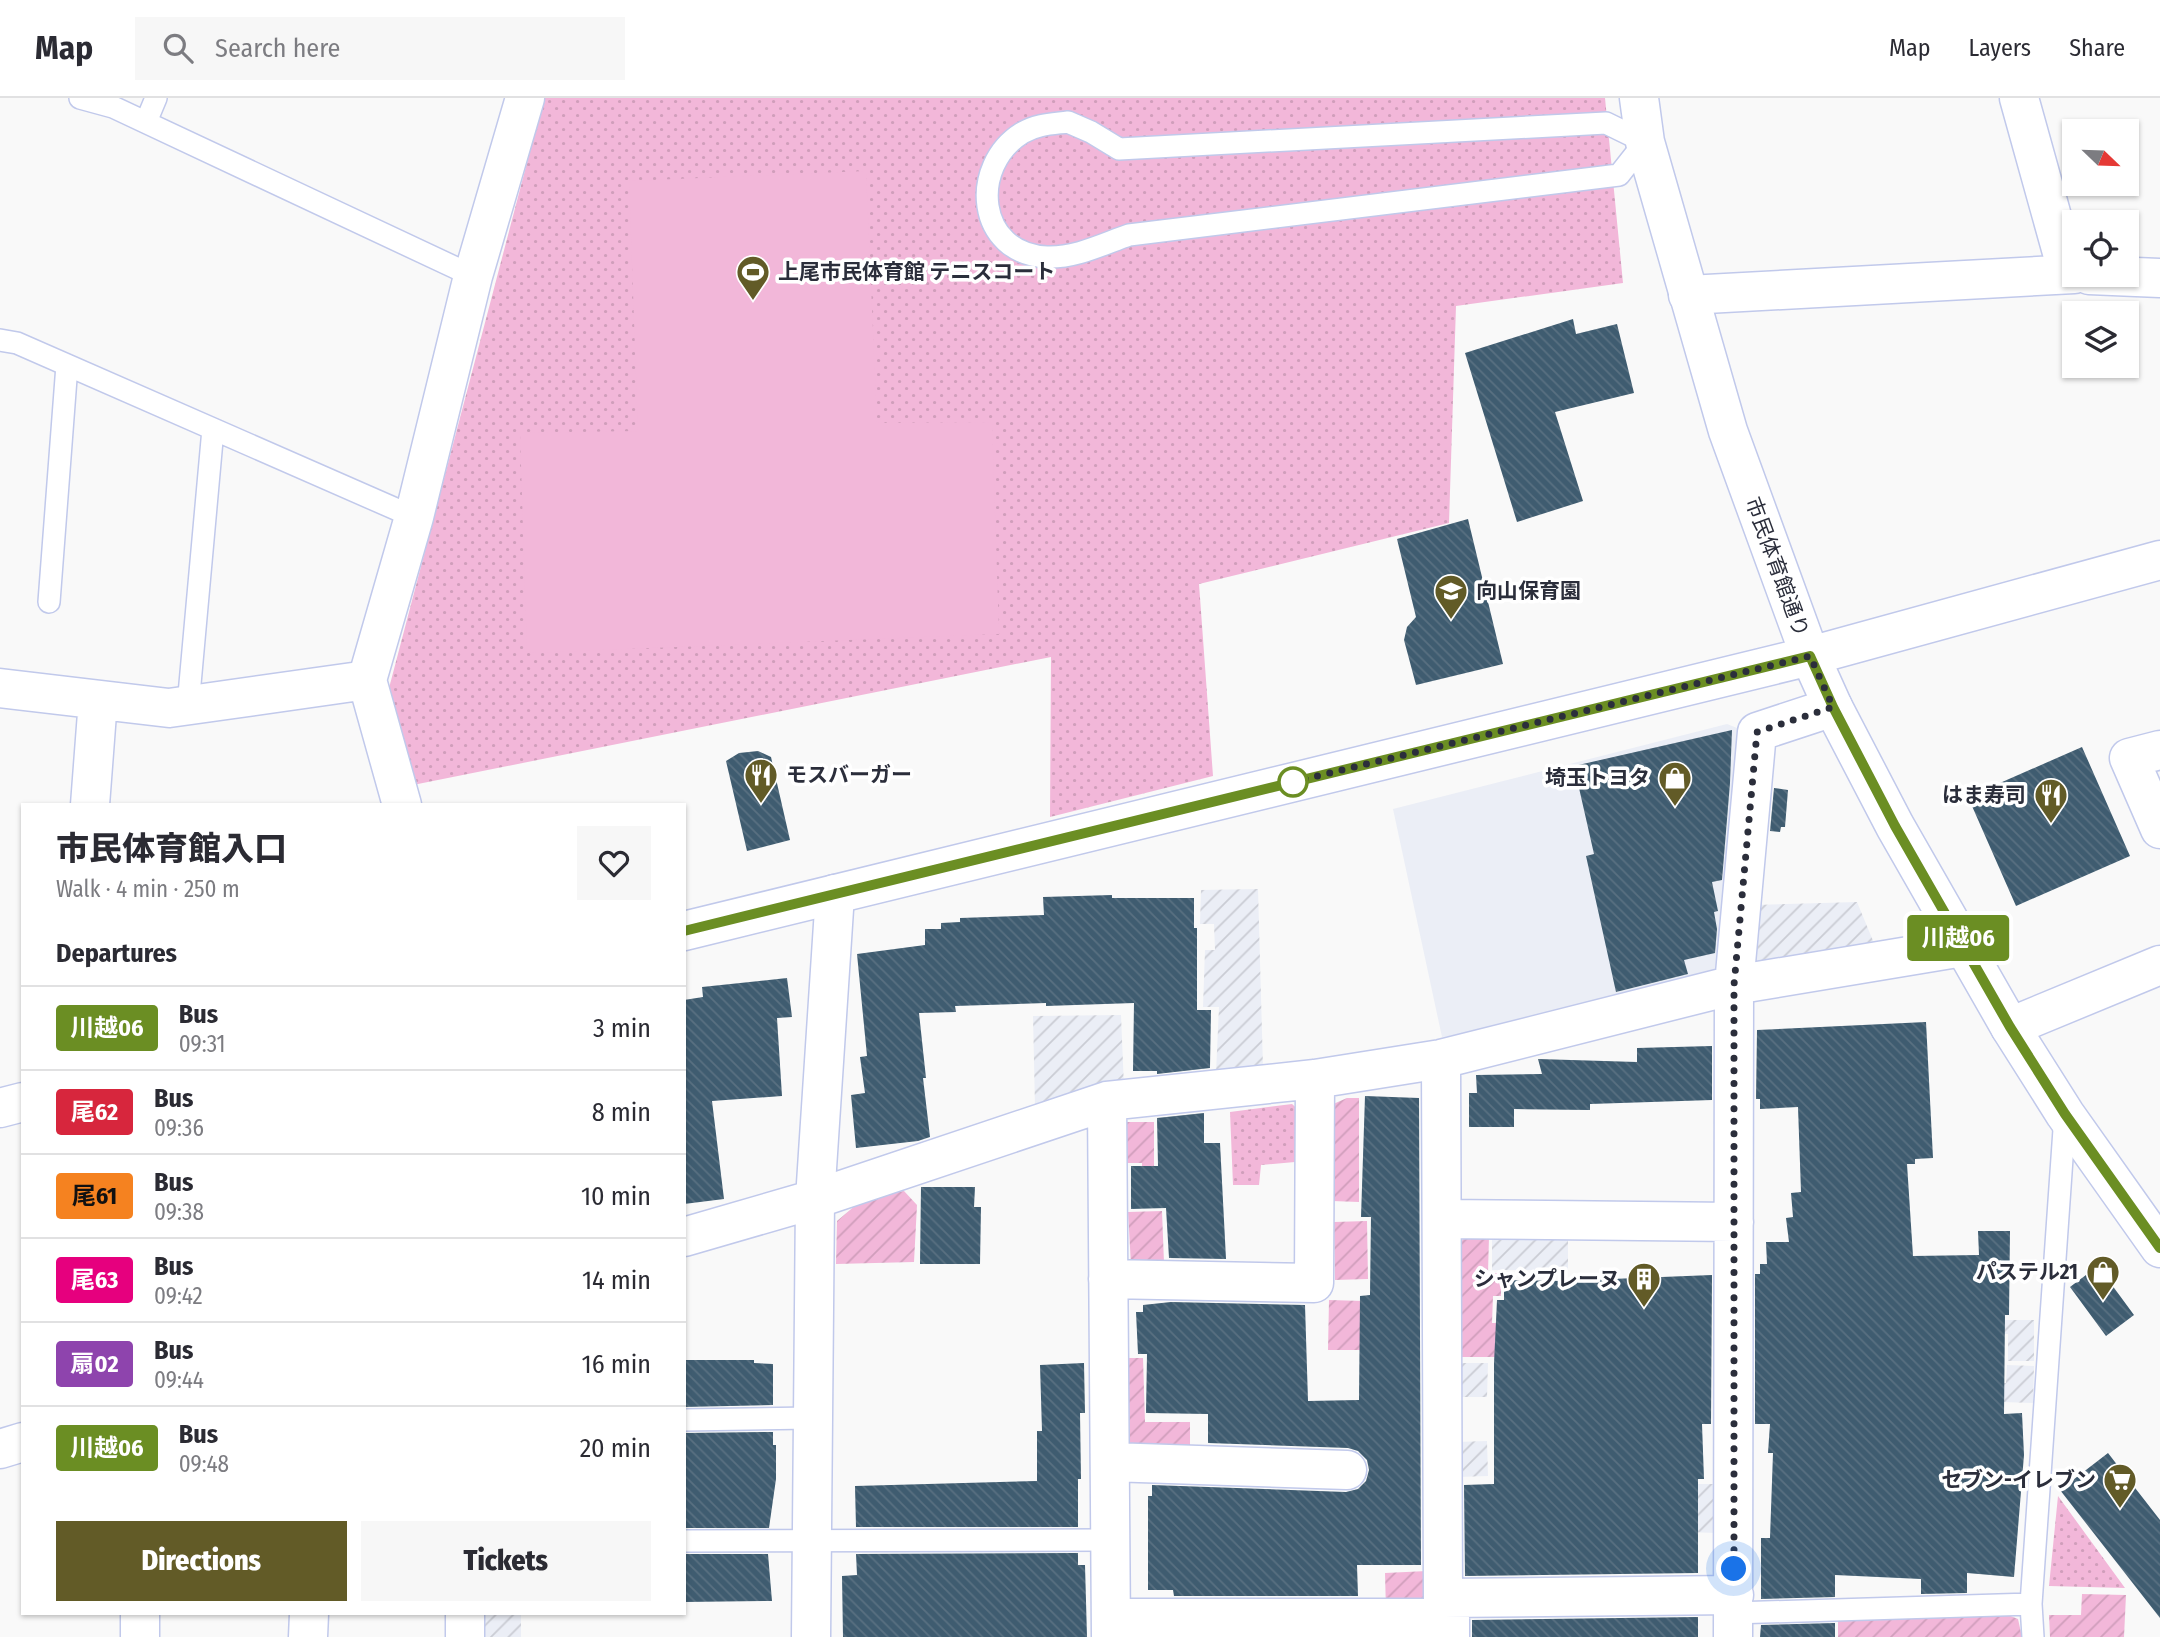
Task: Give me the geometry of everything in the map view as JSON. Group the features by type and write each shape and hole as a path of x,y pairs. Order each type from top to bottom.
{"street":[{"path":"401,803 367,680 414,517 474,276 525,98"},
{"name":"市民体育館通り","path":"1639,98 1645,142 1728,431 1810,656 1833,707 1895,826 2010,1027 2065,1114 2160,1248"},
{"path":"2019,98 2062,228"},
{"path":"1688,295 2062,275"},
{"path":"2139,277 2160,278"},
{"path":"686,931 1810,656 2160,560"},
{"path":"0,688 169,708 367,680"},
{"path":"90,803 97,700"},
{"path":"1107,1101 1111,1628 1448,1617 1734,1615 1734,985 1757,732 1833,707"},
{"path":"2160,750 2129,758 2160,829"},
{"path":"811,1637 815,1199 835,894"},
{"path":"686,1236 815,1199 1107,1101 1315,1079 1441,1059 1734,985 1963,947"},
{"path":"2010,1027 2160,965"},
{"path":"1441,1059 1448,1617"},
{"path":"1108,1279 1314,1283 1315,1079"},
{"path":"0,1108 21,1103"},
{"path":"1442,1219 1734,1222"},
{"path":"0,1449 21,1443"},
{"path":"1110,1462 1347,1470"},
{"path":"140,1615 140,1637"},
{"path":"308,1637 309,1615"},
{"path":"465,1615 465,1637"}],"lane":[{"path":"80,98 113,107 474,276"},
{"path":"146,122 156,98"},
{"path":"1068,122 1119,149 1606,123 1645,142 1619,175 1129,235 1071,255 1048,257 1024,254 997,234 988,212 988,182 1000,155 1020,134 1042,124 1068,122"},
{"path":"0,340 17,343 414,517"},
{"path":"49,602 66,365"},
{"path":"188,706 213,429"},
{"path":"2033,1637 2031,1604 2065,1114"},
{"path":"686,1420 811,1418"},
{"path":"686,1541 1110,1540"},
{"path":"1734,1615 2031,1604"}],"shaded area":[{"path":"544,98 1605,98 1623,283 1456,306 1449,523 1199,584 1213,776 1050,817 1051,657 408,786 388,692"},
{"name":"上尾市民体育館 テニスコート","path":"866,171 877,423 992,422 999,634 527,653 520,433 638,431 629,181"},
{"path":"1727,724 1742,730 1723,969 1500,1028 1442,1037 1393,809"},
{"path":"1258,889 1263,1068 1216,1073 1219,1007 1203,1007 1205,950 1215,950 1214,924 1200,924 1201,890"},
{"path":"1857,902 1876,948 1751,966 1754,905"},
{"path":"1121,1015 1124,1088 1035,1107 1033,1016"},
{"path":"1347,1098 1359,1098 1359,1202 1332,1201 1331,1105"},
{"path":"1292,1104 1302,1113 1306,1161 1261,1165 1259,1185 1233,1185 1230,1112"},
{"path":"1127,1122 1154,1122 1154,1178 1142,1179 1142,1163 1127,1163"},
{"path":"904,1191 917,1205 914,1262 836,1264 837,1221 863,1199"},
{"path":"1162,1211 1164,1263 1131,1265 1128,1212"},
{"path":"1367,1221 1368,1279 1335,1280 1334,1222"},
{"path":"1489,1237 1488,1273 1501,1273 1501,1296 1493,1296 1492,1323 1503,1323 1503,1357 1456,1357 1457,1247 1464,1238"},
{"path":"1492,1238 1568,1239 1568,1270 1492,1270"},
{"path":"1329,1300 1363,1301 1362,1350 1328,1350"},
{"path":"1950,1320 2034,1320 2034,1361 2008,1361 2008,1334 1950,1333"},
{"path":"1128,1358 1143,1358 1145,1422 1190,1422 1190,1451 1130,1446"},
{"path":"1455,1363 1488,1363 1487,1397 1455,1397"},
{"path":"2007,1365 2034,1366 2033,1403 1940,1400 1940,1381 2006,1383"},
{"path":"1487,1441 1488,1476 1458,1477 1457,1442"},
{"path":"1686,1484 1718,1484 1717,1533 1686,1532"},
{"path":"2058,1496 2125,1588 2049,1586"},
{"path":"1427,1571 1428,1602 1386,1611 1385,1573"},
{"path":"2082,1594 2126,1595 2124,1637 2050,1637 2049,1615 2081,1615"},
{"path":"482,1615 521,1615 521,1637 482,1637"},
{"path":"2008,1615 2018,1619 2022,1637 1838,1637 1838,1621"}],"building":[{"path":"1573,319 1576,334 1617,324 1634,393 1555,412 1583,501 1517,522 1465,353"},
{"path":"1468,519 1503,664 1416,685 1404,640 1407,627 1416,617 1397,539"},
{"path":"1732,730 1722,880 1712,882 1718,911 1714,912 1717,929 1715,953 1684,960 1688,974 1616,992 1586,856 1594,854 1574,766"},
{"path":"2082,747 2130,856 2016,906 1968,797"},
{"path":"758,751 771,757 790,840 747,851 726,761 739,753"},
{"path":"1774,788 1788,790 1785,827 1781,827 1780,832 1770,831"},
{"path":"1112,895 1112,898 1194,898 1194,928 1197,928 1197,1010 1211,1010 1210,1068 1157,1074 1157,1071 1133,1071 1134,1003 955,1006 956,1012 919,1013 930,1137 918,1141 856,1148 851,1095 865,1093 860,1057 867,1056 857,954 925,945 925,929 941,929 941,923 960,922 960,918 1044,915 1043,897"},
{"path":"787,978 792,1017 777,1018 782,1096 712,1101 724,1199 686,1204 686,1000 703,997 702,987"},
{"path":"1926,1022 1933,1158 1915,1159 1915,1164 1907,1164 1913,1256 1979,1255 1978,1231 2010,1231 2009,1315 2005,1315 2004,1414 2022,1413 2024,1455 2014,1577 1967,1573 1967,1593 1921,1594 1921,1579 1835,1575 1835,1597 1761,1599 1761,1538 1770,1538 1773,1453 1768,1453 1770,1424 1755,1424 1755,1274 1760,1274 1760,1264 1767,1264 1766,1242 1789,1242 1786,1218 1793,1217 1791,1193 1801,1192 1798,1107 1760,1109 1760,1099 1756,1099 1757,1030"},
{"path":"1712,1046 1712,1100 1590,1104 1590,1110 1514,1109 1514,1127 1469,1127 1469,1093 1477,1093 1476,1075 1542,1074 1538,1059 1637,1062 1637,1048"},
{"path":"1365,1096 1419,1098 1421,1565 1357,1565 1358,1596 1174,1596 1173,1590 1148,1590 1148,1496 1152,1496 1152,1485 1346,1492 1358,1489 1366,1481 1369,1470 1367,1460 1358,1451 1348,1448 1208,1443 1208,1414 1146,1413 1147,1354 1138,1354 1136,1312 1143,1312 1143,1305 1171,1302 1305,1305 1308,1401 1359,1400 1360,1296 1370,1295 1371,1217 1361,1217"},
{"path":"1204,1113 1204,1143 1220,1143 1226,1259 1169,1258 1166,1208 1131,1209 1131,1166 1158,1166 1157,1118"},
{"path":"921,1187 975,1187 974,1207 981,1207 980,1264 920,1264"},
{"path":"2098,1266 2134,1315 2106,1336 2070,1287"},
{"path":"1712,1275 1711,1424 1702,1424 1704,1479 1698,1479 1698,1573 1465,1576 1464,1485 1494,1484 1497,1300 1504,1300 1504,1280 1561,1281"},
{"path":"686,1360 754,1360 754,1363 773,1364 773,1405 686,1407"},
{"path":"1084,1363 1085,1413 1080,1413 1081,1479 1078,1479 1078,1527 856,1527 855,1486 1037,1481 1037,1431 1042,1431 1040,1365"},
{"path":"773,1432 773,1445 776,1445 776,1479 769,1528 686,1528 686,1433"},
{"path":"2108,1453 2160,1520 2160,1618 2060,1490"},
{"path":"1078,1553 1078,1565 1085,1565 1087,1637 843,1637 842,1576 857,1575 856,1554"},
{"path":"686,1554 768,1554 772,1601 686,1602"},
{"path":"1698,1617 1698,1637 1472,1637 1472,1620"},
{"path":"1835,1623 1835,1637 1760,1637 1761,1625"}],"bus line":[{"name":"川越06","path":"686,931 1810,656 1833,707 1895,826 2010,1027 2065,1114 2160,1248"}],"place":[{"name":"上尾市民体育館 テニスコート","path":"753,302"},
{"name":"向山保育園","path":"1451,621"},
{"name":"モスバーガー","path":"761,805"},
{"name":"埼玉トヨタ","path":"1675,808"},
{"name":"はま寿司","path":"2051,825"},
{"name":"パステル21","path":"2103,1302"},
{"name":"シャンプレーヌ","path":"1644,1309"},
{"name":"セブン-イレブン","path":"2120,1510"}],"route":[{"path":"1293,782 1810,656 1833,707 1757,732 1734,985 1734,1569"}]}
